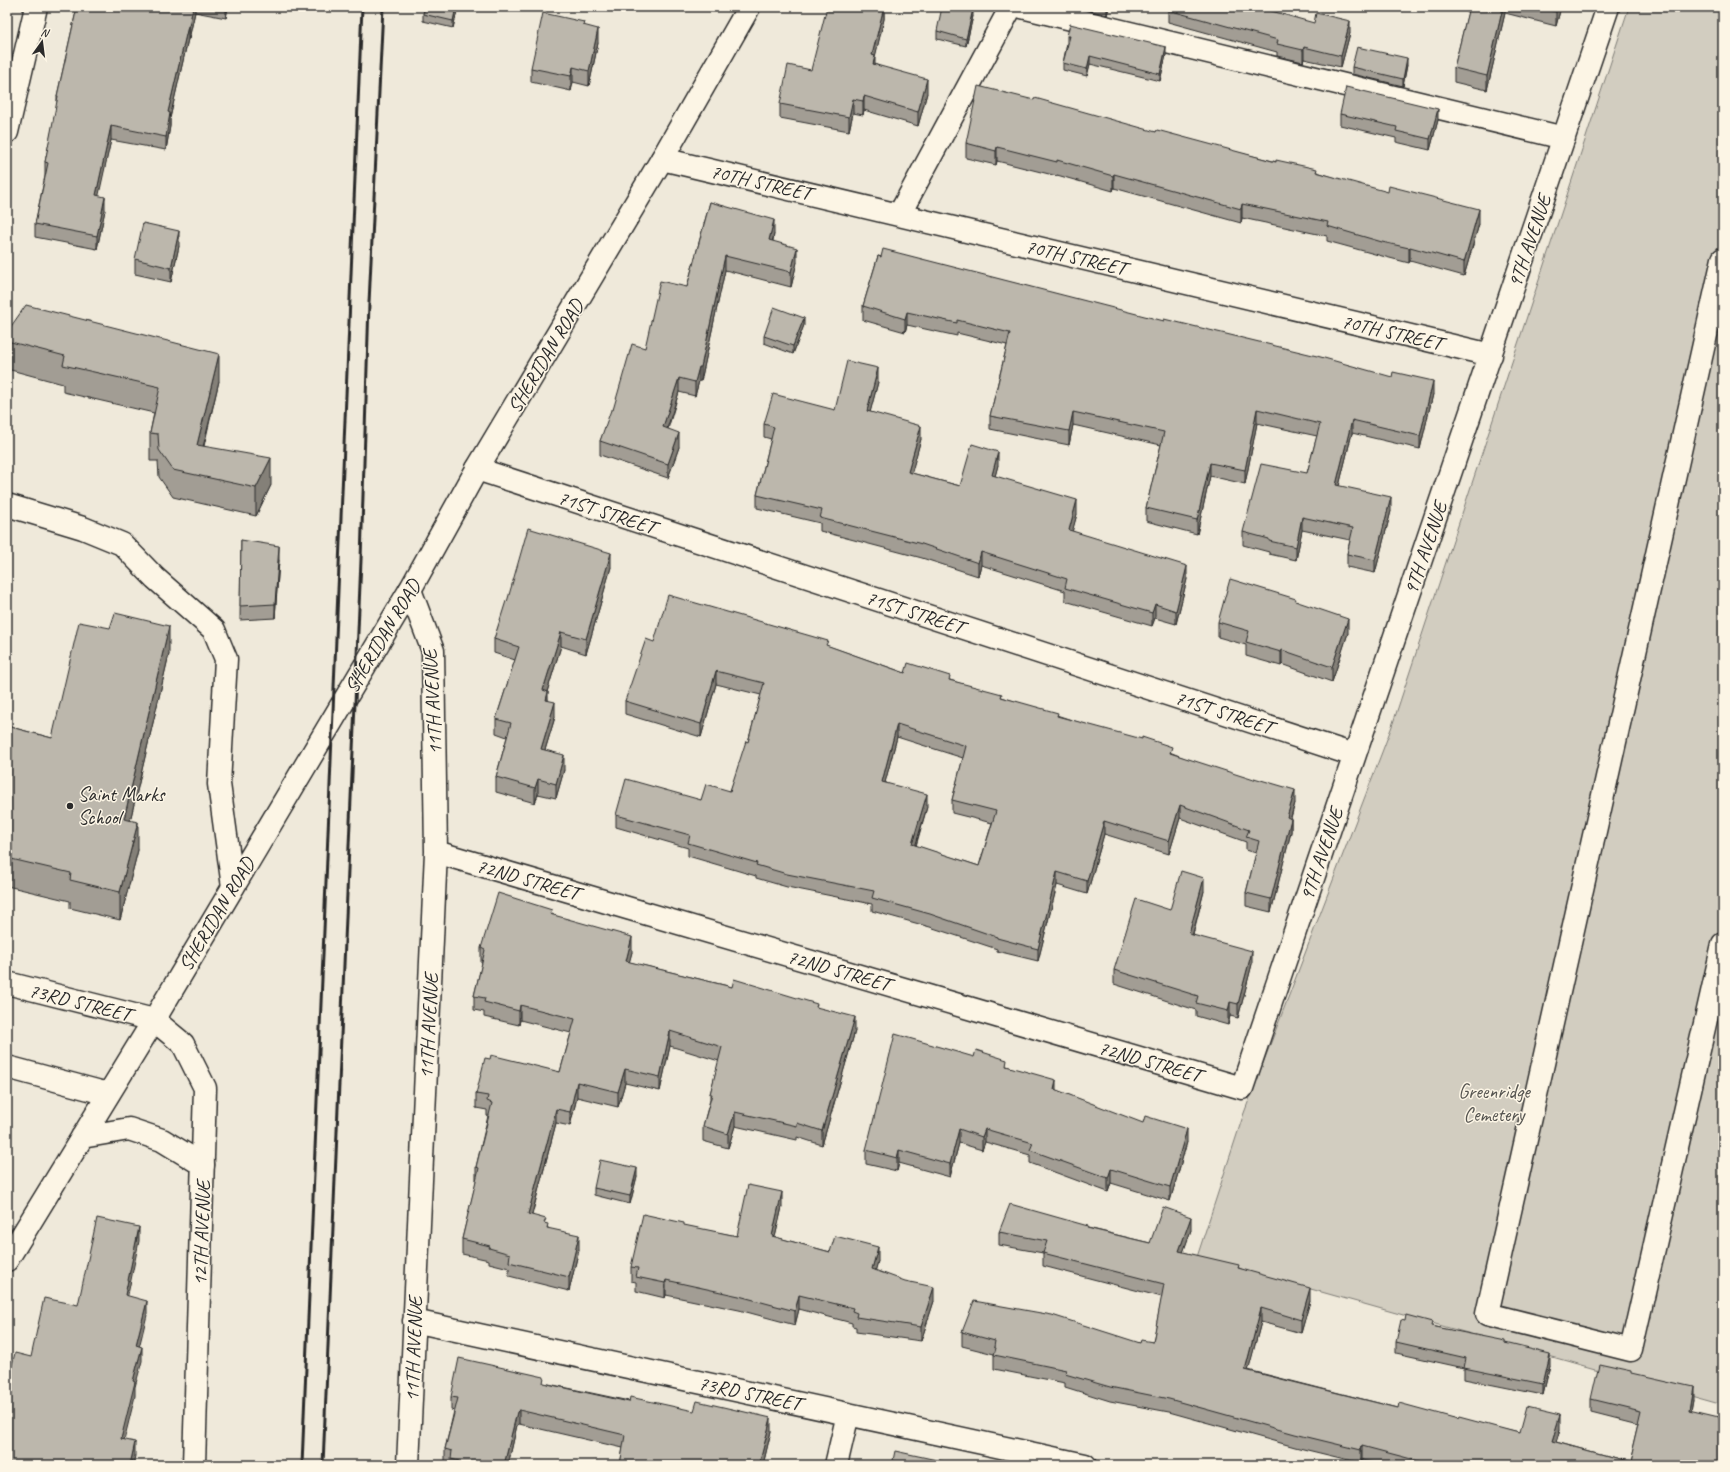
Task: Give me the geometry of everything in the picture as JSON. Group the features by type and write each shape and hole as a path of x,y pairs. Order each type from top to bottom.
{"street":[{"path":"7,132 36,7"},
{"name":"SHERIDAN ROAD","path":"7,1260 154,1020 410,590 477,470 662,159 748,7"},
{"path":"899,215 1011,7"},
{"path":"1022,7 1564,138"},
{"name":"9TH AVENUE","path":"1242,1088 1608,7"},
{"name":"70TH STREET","path":"662,159 1490,355"},
{"path":"1723,259 1487,1314 1631,1350 1723,944"},
{"name":"71ST STREET","path":"477,470 1354,755"},
{"path":"7,505 83,528 122,544 155,578 214,630 226,659 219,784 233,887"},
{"name":"11TH AVENUE","path":"408,1465 436,852 433,651 410,590"},
{"name":"72ND STREET","path":"436,852 1242,1088"},
{"name":"73RD STREET","path":"7,983 154,1020"},
{"name":"12TH AVENUE","path":"154,1020 183,1044 204,1088 194,1465"},
{"path":"7,1067 108,1094"},
{"path":"82,1137 129,1129 162,1140 203,1165"},
{"name":"73RD STREET","path":"414,1321 1085,1465"},
{"path":"836,1465 848,1414"}],"green space":[{"name":"Greenridge Cemetery","path":"1629,7 1723,7 1723,1405 1197,1257 1244,1113 1392,726"}],"building":[{"path":"77,7 193,7 168,112 170,113 166,137 111,126 96,195 105,197 97,236 35,224 48,163 45,162 57,96"},
{"path":"425,7 456,7 453,21 423,14"},
{"path":"827,7 884,7 872,55 875,56 873,64 927,79 918,112 864,96 863,101 853,99 849,117 780,104 788,65 811,70"},
{"path":"942,7 966,7 973,9 966,39 937,31"},
{"path":"1169,7 1257,7 1314,23 1316,13 1350,21 1341,56 1304,47 1303,50 1277,44 1278,40 1168,10"},
{"path":"1469,7 1503,7 1487,76 1454,68"},
{"path":"1537,7 1558,7 1556,12"},
{"path":"543,13 584,22 583,25 598,29 589,71 573,67 571,76 531,68"},
{"path":"1070,24 1166,47 1160,74 1090,56 1087,69 1063,63 1070,36 1067,36"},
{"path":"1357,47 1407,58 1403,79 1352,67"},
{"path":"978,86 1034,100 1035,98 1156,132 1157,130 1276,162 1276,160 1317,169 1316,172 1388,192 1389,186 1479,209 1464,262 1410,247 1382,242 1327,226 1328,222 1242,204 1241,209 1057,160 1057,162 997,147 996,151 966,143"},
{"path":"1346,87 1438,109 1430,139 1396,131 1397,127 1340,114"},
{"path":"710,202 774,220 769,240 797,248 791,272 725,256 701,367 699,367 695,382 679,378 663,427 679,433 668,464 600,441 611,410 613,410 632,344 645,348 660,281 687,287"},
{"path":"143,223 179,231 171,268 135,259"},
{"path":"883,249 1164,321 1164,319 1317,356 1392,377 1393,372 1433,381 1420,436 1352,420 1336,485 1391,497 1375,560 1347,554 1353,528 1302,517 1296,547 1269,541 1269,539 1243,532 1261,464 1307,473 1320,424 1257,409 1245,470 1210,463 1197,520 1146,508 1164,432 1073,412 1069,431 990,416 1010,333 957,320 957,323 907,312 905,319 863,306 878,256 881,257"},
{"path":"26,305 219,354 197,445 271,458 256,488 173,470 159,450 158,434 150,433 160,387 63,365 65,356 7,341 7,332"},
{"path":"774,307 804,318 793,346 764,336"},
{"path":"847,361 878,368 867,411 921,426 908,472 960,486 972,444 998,452 992,475 1077,500 1069,530 1187,566 1176,611 1155,604 1152,613 1065,588 1067,579 981,552 978,563 922,544 820,518 822,510 757,495 774,427 764,424 773,394 835,410"},
{"path":"528,528 611,553 586,639 561,632 543,690 548,692 546,700 555,702 541,749 564,755 556,784 538,779 535,788 496,777 511,723 496,719 519,647 494,639 506,601 507,602"},
{"path":"241,540 279,546 275,604 240,606"},
{"path":"1230,579 1296,599 1295,601 1348,619 1332,667 1282,650 1281,652 1246,642 1249,631 1218,622"},
{"path":"668,595 828,641 826,645 905,673 908,663 950,676 949,680 1002,694 1001,697 1058,713 1057,716 1142,739 1142,737 1172,747 1170,753 1254,780 1254,778 1295,790 1287,817 1291,819 1271,899 1246,893 1259,841 1246,837 1249,830 1180,805 1169,841 1104,821 1087,881 1057,872 1038,949 997,938 930,914 872,898 874,891 787,874 756,865 757,863 688,843 690,835 616,815 626,779 701,800 706,784 730,791 746,741 748,742 764,683 716,671 701,724 625,701 646,639 654,642","holes":["897,724 966,746 952,800 996,811 979,866 912,844 927,794 882,782"]},
{"name":"Saint Marks School","path":"115,613 169,626 124,819 138,822 120,892 70,880 71,873 7,858 7,726 52,738 79,622 110,628"},
{"path":"1181,871 1204,878 1189,934 1252,951 1238,1004 1230,1002 1228,1011 1196,1003 1198,996 1114,970 1136,899 1170,910"},
{"path":"498,893 552,910 550,914 632,937 626,961 732,987 734,979 817,1004 816,1007 855,1017 822,1131 797,1123 797,1126 735,1112 728,1134 703,1126 712,1094 710,1094 722,1047 670,1031 660,1077 625,1069 618,1092 577,1082 570,1112 556,1109 528,1214 546,1219 544,1223 548,1224 547,1228 579,1235 569,1277 509,1262 510,1254 489,1248 490,1246 462,1239 479,1168 476,1167 492,1103 487,1101 488,1096 476,1094 485,1058 490,1059 491,1055 560,1072 575,1019 520,1005 519,1011 484,1002 485,998 474,996 485,950 481,948"},
{"path":"895,1034 974,1057 976,1050 1007,1060 1006,1066 1056,1080 1054,1089 1143,1123 1145,1116 1187,1129 1170,1187 1111,1169 1108,1178 1030,1150 1033,1143 985,1129 982,1137 959,1129 950,1164 899,1150 897,1158 866,1150"},
{"path":"600,1160 637,1168 630,1196 594,1188"},
{"path":"748,1185 782,1192 772,1236 830,1252 835,1236 878,1247 872,1269 905,1281 934,1287 921,1327 856,1317 857,1313 852,1311 853,1308 799,1295 795,1311 739,1296 666,1280 665,1283 636,1277 638,1268 631,1267 643,1214 684,1223 684,1225 737,1236"},
{"path":"1010,1204 1088,1226 1087,1228 1150,1243 1163,1207 1191,1217 1179,1251 1239,1265 1238,1268 1310,1288 1301,1320 1261,1308 1245,1370 1398,1408 1399,1403 1458,1419 1459,1417 1519,1433 1526,1407 1560,1415 1552,1441 1629,1462 1641,1411 1591,1399 1599,1364 1693,1387 1689,1411 1723,1419 1723,1465 1434,1465 1362,1446 1361,1450 1295,1434 1169,1399 1110,1387 1065,1374 1066,1370 994,1355 996,1348 994,1347 995,1341 962,1332 974,1301 1052,1315 1140,1343 1141,1340 1153,1342 1164,1284 1043,1253 1047,1241 999,1232"},
{"path":"97,1218 139,1227 125,1295 147,1301 136,1345 142,1347 133,1381 135,1382 121,1439 135,1442 130,1465 7,1465 7,1385 15,1353 31,1357 44,1298 78,1305"},
{"path":"1406,1315 1432,1322 1431,1326 1505,1341 1505,1343 1550,1354 1543,1384 1464,1368 1466,1358 1396,1342 1401,1320 1405,1321"},
{"path":"459,1358 544,1377 543,1383 629,1402 630,1397 694,1411 697,1401 771,1418 759,1465 620,1465 625,1435 519,1410 517,1412 504,1465 458,1465 459,1461 451,1459 452,1451 445,1449 458,1398 451,1397"},
{"path":"895,1451 946,1462 946,1465 892,1465"}],"railway":[{"path":"302,1465 362,7"},
{"path":"323,1465 361,560 369,303 383,7"}],"place":[{"name":"Saint Marks School","path":"70,806"}]}
